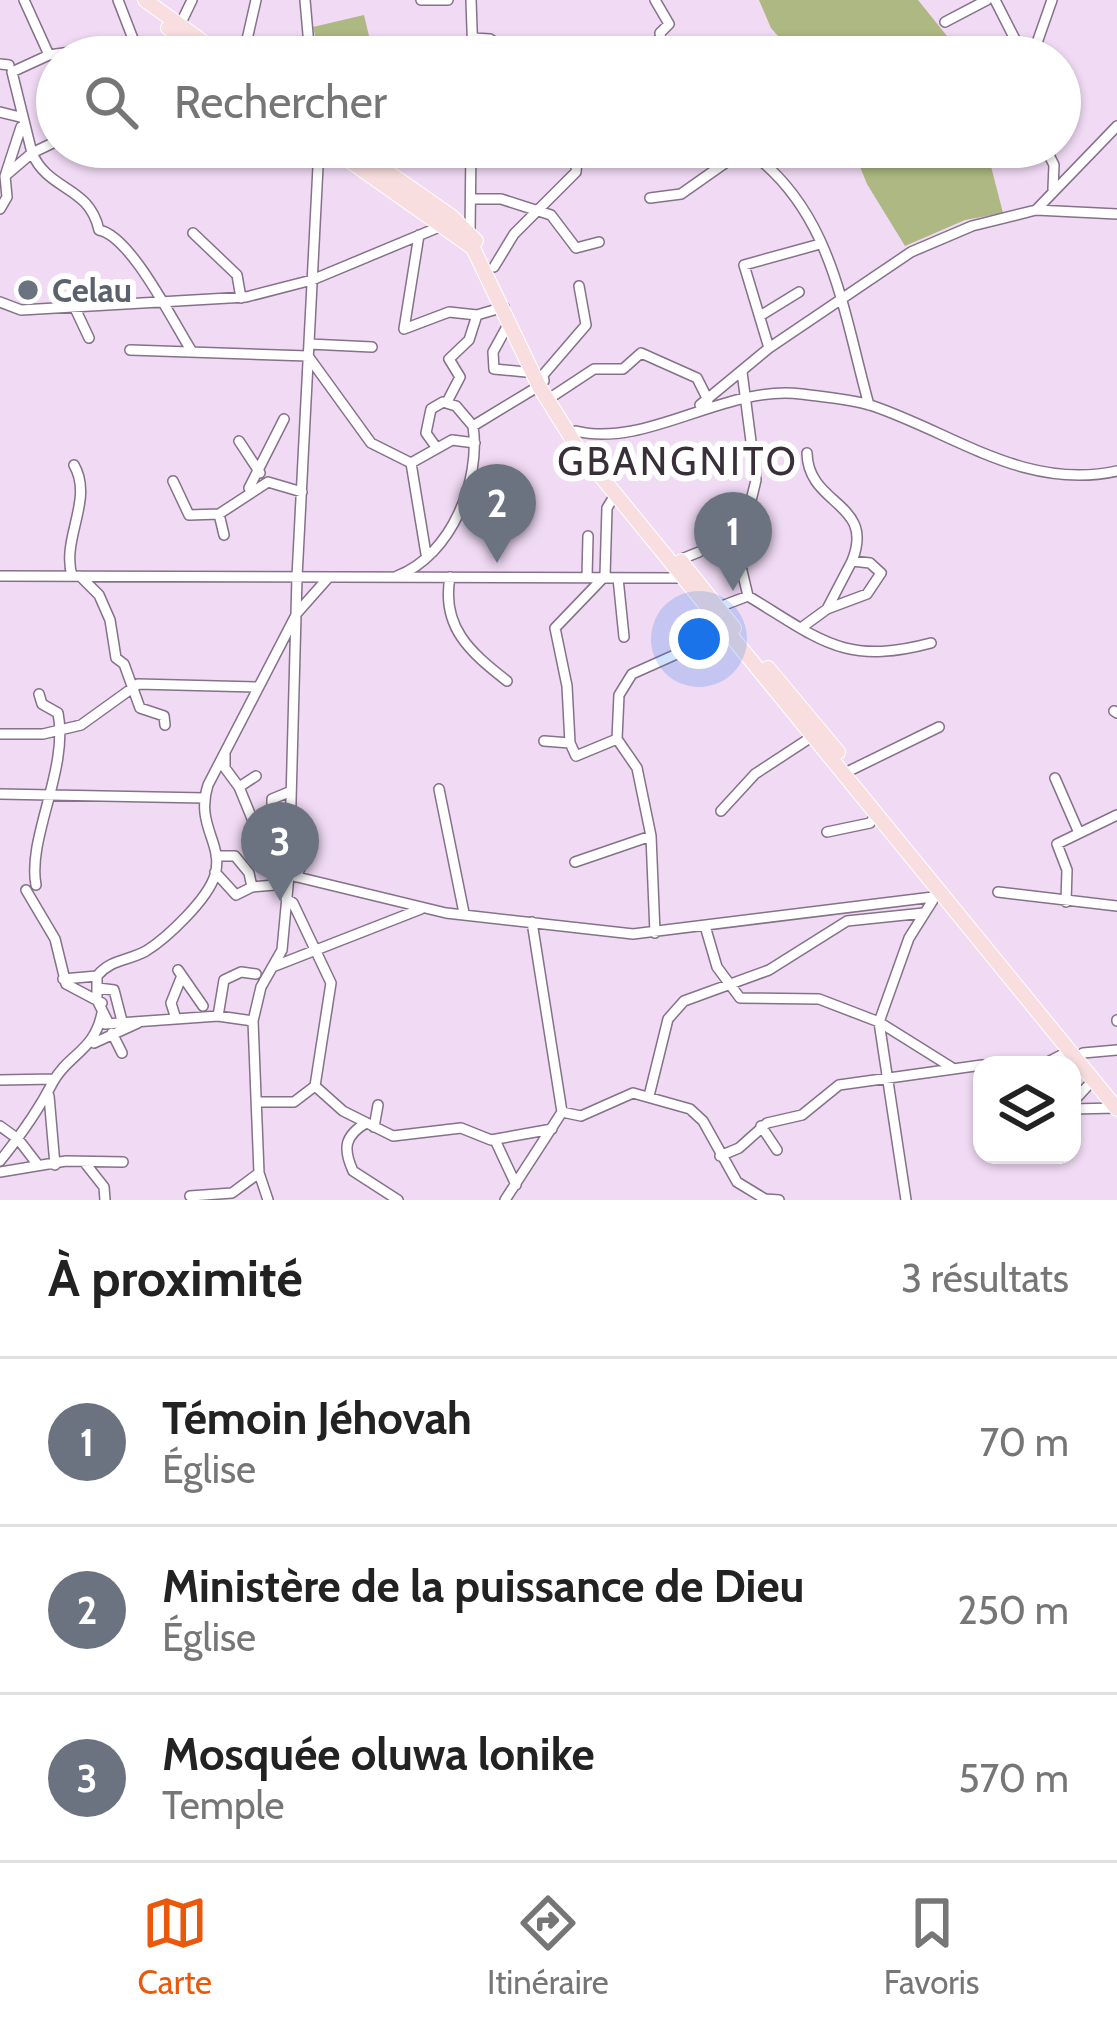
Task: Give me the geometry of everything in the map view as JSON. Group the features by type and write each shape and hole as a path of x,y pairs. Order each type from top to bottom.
{"main road":[{"path":"130,0 178,36"},
{"path":"145,0 194,36"},
{"path":"367,168 473,248 538,387 614,495 877,815 937,898 1117,1094"},
{"path":"371,168 470,232 494,267 538,387 553,397 676,570 719,607 1077,1052 1116,1108"}],"street":[{"path":"25,0 41,36"},
{"path":"118,0 132,36"},
{"path":"180,26 192,0"},
{"path":"248,36 256,0"},
{"path":"421,0 448,0"},
{"path":"471,0 473,36"},
{"path":"655,0 669,24 660,36"},
{"path":"944,22 991,0 1014,36"},
{"path":"1037,36 1052,0"},
{"path":"302,4 307,36"},
{"path":"10,67 21,122 36,160"},
{"path":"0,112 21,122"},
{"path":"0,209 7,197 3,177 21,122"},
{"path":"1081,164 1117,126"},
{"path":"3,177 36,151"},
{"path":"40,168 47,180 77,194 96,216 99,230 114,236 191,350"},
{"path":"268,1200 259,1173 254,1021 261,987 282,950 290,879 297,578 321,168"},
{"path":"470,232 471,168"},
{"path":"494,267 536,208 576,168"},
{"path":"650,198 681,194 717,168"},
{"path":"765,168 800,201 823,235 820,244 844,300 869,405"},
{"path":"1052,194 1054,168"},
{"path":"1036,210 1077,168"},
{"path":"470,199 536,208 559,222 576,248 599,242"},
{"path":"695,409 769,348 928,243 1036,210 1117,214"},
{"path":"0,302 21,310 241,298 312,280 443,225"},
{"path":"193,233 237,275 241,298"},
{"path":"419,235 403,328 449,312 507,314 493,352 494,369 528,369"},
{"path":"769,348 746,262 820,244"},
{"path":"473,426 538,387 586,325 579,286"},
{"path":"760,316 799,292"},
{"path":"73,304 89,338"},
{"path":"436,447 426,433 431,409 448,400 460,377 449,359 469,340 477,314"},
{"path":"309,344 372,347"},
{"path":"130,350 308,356"},
{"path":"553,397 594,369 623,369 641,353 697,378 708,400"},
{"path":"308,356 371,442 411,463"},
{"path":"742,372 756,480 738,554 748,596 847,652 868,655 931,643"},
{"path":"577,431 622,433 695,409 794,393 869,405 983,455 1044,474 1117,471"},
{"path":"388,579 404,574 456,518 475,472 473,426 448,400"},
{"path":"173,481 189,515 218,514 264,478 265,453 284,419"},
{"path":"411,463 460,437 476,445"},
{"path":"239,441 264,478 302,492"},
{"path":"801,628 826,609 853,561 860,532 808,474 807,453"},
{"path":"411,463 426,554"},
{"path":"74,465 84,485 68,560 76,576 99,595 116,658 124,664 140,708 162,713 164,724"},
{"path":"825,492 837,485"},
{"path":"605,576 606,518 614,495"},
{"path":"725,510 747,512"},
{"path":"218,514 224,535"},
{"path":"587,536 587,577"},
{"path":"0,576 618,578 676,570 699,552"},
{"path":"826,609 854,603 878,583 876,567 853,561"},
{"path":"605,576 582,594 555,628 574,755 617,739"},
{"path":"450,577 446,597 452,625 471,652 507,681"},
{"path":"63,979 97,976 116,960 151,947 189,910 215,872 204,798 213,773 297,613 328,578"},
{"path":"618,578 624,637"},
{"path":"719,607 748,596"},
{"path":"655,932 651,836 637,768 617,739 615,717 627,677 726,632"},
{"path":"0,734 64,730 94,717 130,688 148,682 256,687"},
{"path":"38,694 42,704 58,712 64,730 32,865 31,888 55,939 63,979"},
{"path":"851,770 939,727"},
{"path":"213,773 224,761 230,736"},
{"path":"721,811 748,779 813,736"},
{"path":"544,741 570,743"},
{"path":"224,761 254,821 289,817"},
{"path":"239,787 256,776"},
{"path":"1055,778 1078,833"},
{"path":"440,789 464,914"},
{"path":"289,792 272,800 274,835 289,838"},
{"path":"0,794 204,798"},
{"path":"1066,902 1067,870 1057,844 1117,814"},
{"path":"827,832 870,823 877,815"},
{"path":"575,862 651,836"},
{"path":"216,856 236,856 249,873 252,887"},
{"path":"290,879 305,856"},
{"path":"215,872 236,895 290,879 464,914 655,932 804,909 937,898"},
{"path":"998,892 1117,906"},
{"path":"906,1200 879,1022 909,938 937,898"},
{"path":"257,1102 294,1102 315,1086 331,983 293,903 286,899"},
{"path":"218,1016 224,980 315,951 423,908"},
{"path":"649,1096 668,1019 684,1001 725,982 769,970 847,921 924,913"},
{"path":"506,1200 562,1112 532,922"},
{"path":"705,926 710,952 725,982 740,998 800,995 879,1022 951,1067"},
{"path":"176,1018 171,1003 180,974 203,1006"},
{"path":"97,976 97,994 122,1053"},
{"path":"55,1165 50,1096 54,1079 111,1022 114,990 97,994 63,979"},
{"path":"90,1044 111,1022 157,1027 176,1018 218,1016 254,1021"},
{"path":"1066,1056 1117,1050"},
{"path":"720,1156 761,1126 802,1115 839,1085 973,1066"},
{"path":"0,1080 54,1079"},
{"path":"1081,1095 1094,1079"},
{"path":"315,1086 343,1112 393,1136 471,1129 496,1140 552,1129"},
{"path":"0,1161 50,1096"},
{"path":"562,1112 581,1116 619,1096 649,1096 699,1115 720,1156 747,1191 779,1200"},
{"path":"378,1105 370,1125 351,1132 346,1144 353,1172 398,1200"},
{"path":"1081,1106 1116,1108"},
{"path":"0,1126 18,1139 38,1165"},
{"path":"761,1126 777,1150"},
{"path":"496,1140 516,1185"},
{"path":"733,1150 747,1161"},
{"path":"85,1162 104,1186 105,1200"},
{"path":"0,1172 38,1165 123,1162"},
{"path":"190,1196 232,1193 259,1173"}],"green space":[{"path":"759,0 918,0 947,36 778,36"},
{"path":"364,15 369,36 315,36 313,27"},
{"path":"861,168 991,168 1003,213 965,220 905,246"}],"place":[{"name":"Celau","path":"28,290"},
{"name":"Ministère de la puissance de Dieu","path":"497,563"},
{"name":"Témoin Jéhovah","path":"733,591"},
{"name":"Mosquée oluwa lonike","path":"280,901"}],"district":[{"name":"GBANGNITO","path":"678,461"}]}
